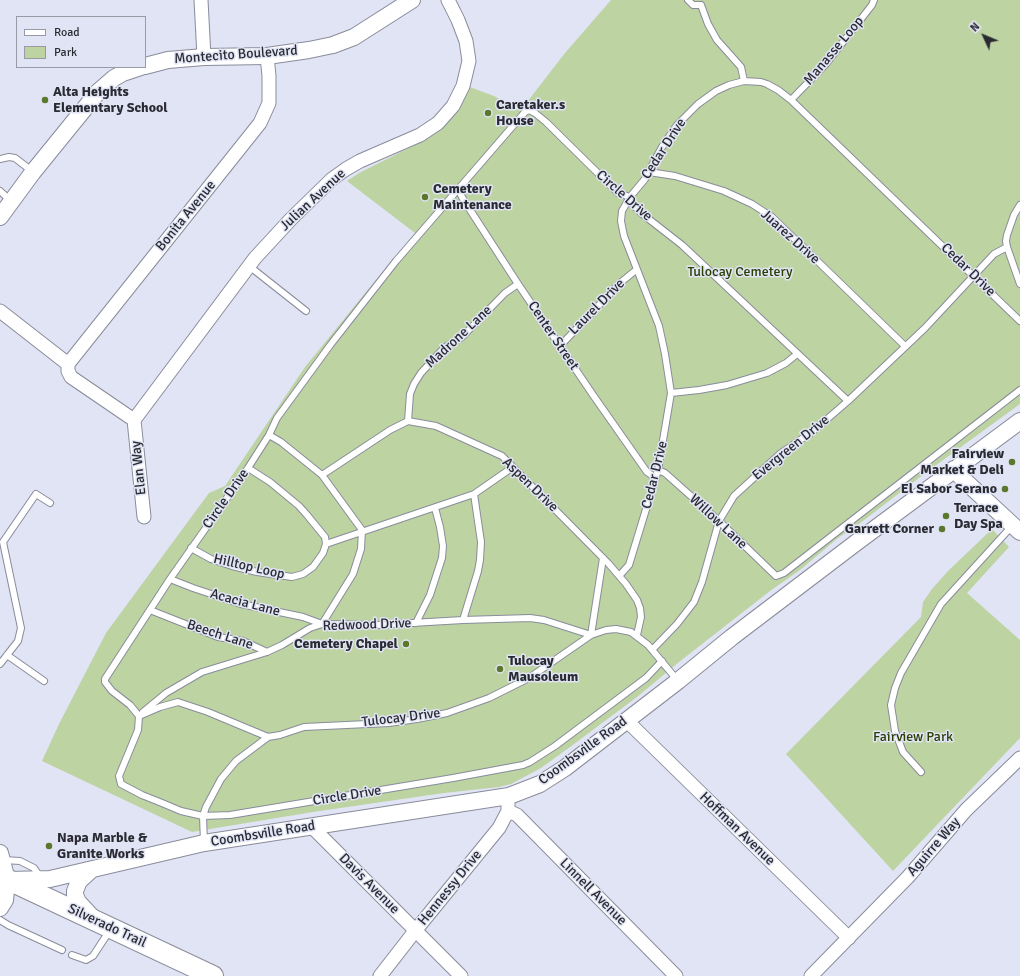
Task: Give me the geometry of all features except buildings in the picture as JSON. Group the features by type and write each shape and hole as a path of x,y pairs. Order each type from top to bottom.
{"main road":[{"name":"Silverado Trail","path":"2,867 104,924 213,976"}],"street":[{"path":"201,0 204,57"},
{"name":"Montecito Boulevard","path":"146,66 168,60 204,57 267,56 333,45 354,37 412,0"},
{"name":"Julian Avenue","path":"134,420 249,266 291,219 332,180 360,161 420,135 438,123 453,106 463,86 469,61 466,41 448,0"},
{"name":"Bonita Avenue","path":"68,364 260,123 269,103 270,76 267,56"},
{"path":"0,216 12,202 33,172 103,86 123,73 138,68"},
{"path":"0,311 68,364 68,371 71,377 134,420"},
{"name":"Elan Way","path":"134,420 144,517"},
{"name":"Coombsville Road","path":"2,867 41,879 50,879 204,843 311,826 508,803 565,768 678,681 732,637 954,469 965,463 1020,421"},
{"path":"954,469 1017,529"},
{"name":"Hoffman Avenue","path":"626,720 849,938"},
{"name":"Aguirre Way","path":"814,975 908,877 966,810 1020,758"},
{"name":"Hennessy Drive","path":"380,976 499,828 508,803"},
{"name":"Linnell Avenue","path":"508,803 517,816 676,976"},
{"name":"Davis Avenue","path":"311,826 461,976"},
{"path":"0,908 5,900 2,867"},
{"path":"91,870 79,882 75,895 78,902 104,924"}],"lane":[{"path":"688,0 693,5 703,2 708,24 717,40 741,68 744,81"},
{"name":"Manasse Loop","path":"791,100 825,65 874,0"},
{"name":"Cedar Drive","path":"619,576 629,565 656,478 671,393 659,326 624,236 621,221 622,211 630,197 645,179 662,147 687,114 716,91 744,81 754,81 767,84 778,90 791,100 1020,321"},
{"name":"Circle Drive","path":"662,661 646,678 555,746 523,765 238,814 203,816 181,811 142,795 121,784 119,776 138,730 139,716 130,704 106,685 105,679 191,548 248,468 269,435 277,418 331,344 396,261 525,112 529,110 546,122 618,193 630,197 634,206 641,213 682,245 848,401"},
{"path":"0,159 9,157 15,158 33,172"},
{"name":"Juarez Drive","path":"649,172 675,176 724,191 752,204 772,217 905,346"},
{"name":"Center Street","path":"458,189 518,284 646,472 656,478"},
{"path":"0,191 12,202"},
{"path":"1020,205 1014,215 1007,235 1007,247 1020,284"},
{"name":"Evergreen Drive","path":"652,650 677,624 694,602 702,582 718,521 734,496 781,453 812,432 848,401 936,317 947,303 994,254 1007,247"},
{"path":"249,266 306,311"},
{"name":"Laurel Drive","path":"560,346 620,282 636,270"},
{"name":"Madrone Lane","path":"408,421 410,394 421,373 444,348 462,337 505,293 518,284"},
{"path":"671,393 699,390 741,381 767,373 786,363 797,354"},
{"name":"Willow Lane","path":"658,470 665,472 776,576 784,573 1020,390"},
{"path":"322,475 390,430 408,421"},
{"name":"Aspen Drive","path":"408,421 436,426 502,456 603,558 626,584 640,608 641,617 637,635"},
{"path":"269,435 282,442 322,475 362,530 361,549 353,574 322,624"},
{"path":"248,468 270,482 298,506 325,538 326,544 362,530 435,508 474,494 513,467"},
{"path":"0,664 18,641 21,628 3,542 36,494 50,503"},
{"path":"463,620 480,560 481,542 474,494"},
{"path":"416,623 430,594 442,558 443,546 435,508"},
{"path":"921,772 903,752 895,731 891,705 901,673 941,604 1017,529"},
{"name":"Hilltop Loop","path":"191,548 211,559 232,566 292,577 303,574 313,567 323,554 326,544"},
{"path":"592,635 603,558"},
{"name":"Acacia Lane","path":"170,579 234,602 303,617 322,624"},
{"name":"Beech Lane","path":"150,610 218,637 243,641 267,652"},
{"name":"Redwood Drive","path":"139,716 166,693 202,672 267,652 310,628 322,624 377,625 530,618 544,620 592,635"},
{"name":"Tulocay Drive","path":"268,736 280,735 304,727 389,723 417,719 447,712 489,698 529,678 592,635 606,630 616,629 637,635 662,661 678,681"},
{"path":"7,655 44,681"},
{"path":"139,716 160,707 178,702 208,712 268,736"},
{"path":"204,843 203,816 206,806 213,793 228,770 236,761 268,736"},
{"path":"0,920 62,950"},
{"path":"72,955 86,960 93,956 104,924"}],"green space":[{"name":"Tulocay Cemetery","path":"611,0 1020,0 1020,404 838,538 800,570 770,591 637,697 541,768 511,784 499,787 444,793 313,812 192,832 42,761 59,724 106,633 209,493 225,486 305,367 415,233 347,181 359,173 434,134 444,126 467,86 494,96 516,109 524,106 565,53"},
{"name":"Fairview Park","path":"992,529 1009,547 967,593 1020,640 1020,738 893,871 786,754 921,617 923,602 932,589 948,571"}],"place":[{"name":"Alta Heights Elementary School","path":"45,100"},
{"name":"Caretaker.s House","path":"488,113"},
{"name":"Cemetery Maintenance","path":"425,197"},
{"name":"Fairview Market & Deli","path":"1012,462"},
{"name":"El Sabor Serano","path":"1005,489"},
{"name":"Terrace Day Spa","path":"946,516"},
{"name":"Garrett Corner","path":"942,529"},
{"name":"Cemetery Chapel","path":"406,644"},
{"name":"Tulocay Mausoleum","path":"500,669"},
{"name":"Napa Marble & Granite Works","path":"49,846"}]}
